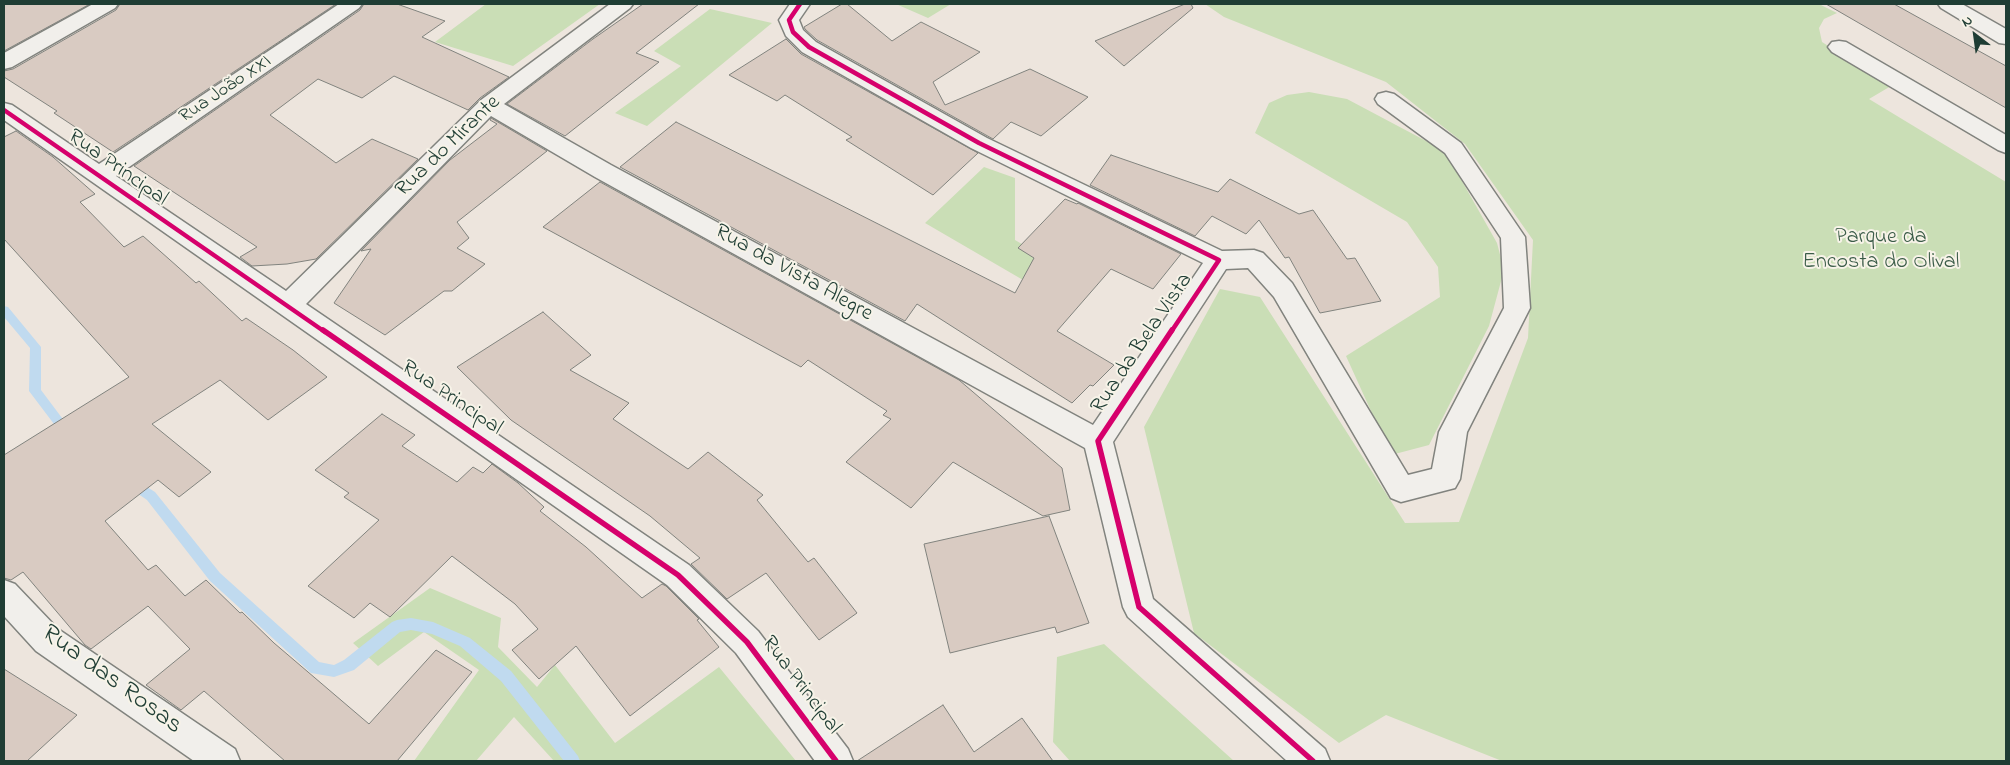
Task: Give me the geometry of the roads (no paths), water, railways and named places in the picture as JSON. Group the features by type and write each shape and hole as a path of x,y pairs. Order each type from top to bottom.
{"street":[{"path":"4,62 108,4"},
{"name":"Rua João XXI","path":"99,176 352,4"},
{"name":"Rua do Mirante","path":"288,306 488,106 623,4"},
{"name":"Rua da Bela Vista","path":"800,4 789,20 793,32 809,47 979,143 1219,260 1254,259 1283,290 1401,489 1445,479 1453,432 1517,308 1513,237 1453,148 1386,99"},
{"path":"1948,4 2006,38"},
{"path":"1838,47 2006,145"},
{"name":"Rua da Vista Alegre","path":"488,106 603,171 1098,441"},
{"name":"Rua Principal","path":"4,110 678,575 747,642 836,761"},
{"name":"Rua da Bela Vista","path":"1219,260 1098,441 1139,608 1313,761"},
{"name":"Rua das Rosas","path":"4,594 47,640 223,761"}],"waterway":[{"path":"4,310 36,347 35,391 67,433"},
{"path":"131,482 151,496 215,577 316,668 334,671 349,665 397,626 411,624 433,628 465,642 506,676 573,761"}],"park label":[{"name":"Parque da Encosta do Olival","path":"1881,250"}]}
